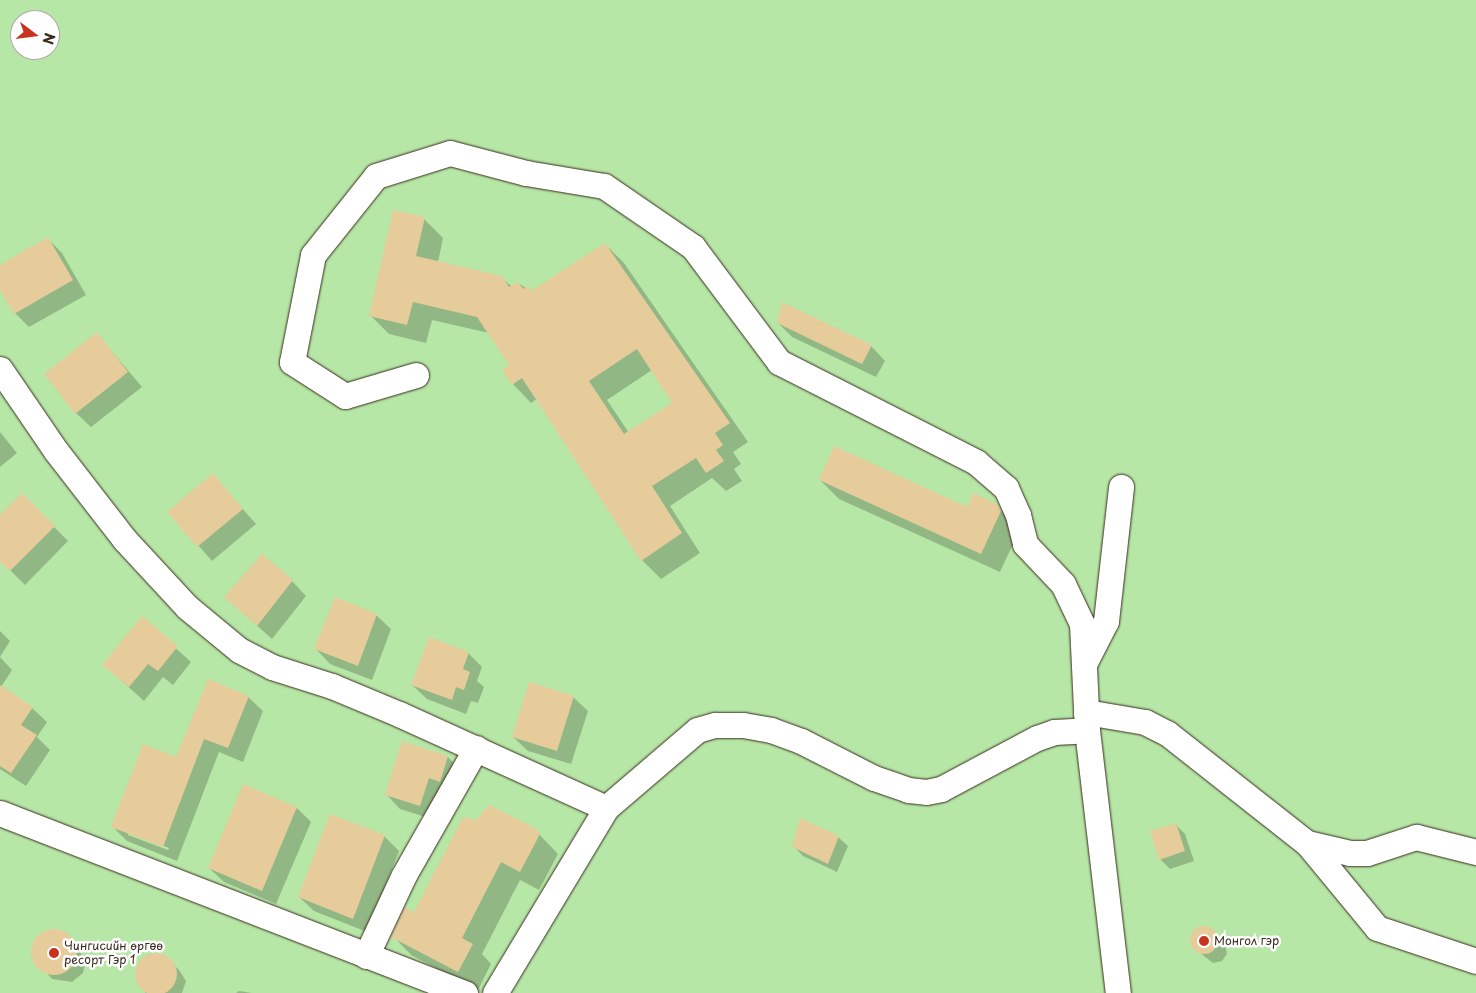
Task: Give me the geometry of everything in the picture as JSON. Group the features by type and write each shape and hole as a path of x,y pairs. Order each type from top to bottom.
{"street":[{"path":"416,376 345,396 292,362 313,255 376,176 450,153 526,173 604,186 693,248 779,362 976,462 1006,488 1018,515 1025,544 1063,584 1082,624 1087,721 1118,993"},
{"path":"0,369 56,451 125,540 211,629 255,660 332,686 476,748 606,808"},
{"path":"1084,664 1106,621 1120,488"},
{"path":"495,993 606,808 697,730 715,725 743,725 771,730 801,741 874,778 908,790 926,792 940,788 1037,738 1087,721 1145,722 1167,733 1307,843 1377,928 1476,961"},
{"path":"366,956 404,875 476,748"},
{"path":"0,813 465,993"},
{"path":"1307,843 1350,853 1367,853 1416,837 1476,852"}],"green space":[{"path":"0,0 1476,0 1476,993 0,993"}],"building":[{"path":"393,210 425,217 416,256 502,276 509,287 518,282 523,289 528,286 531,291 605,243 730,423 715,433 723,445 716,450 724,461 706,473 696,458 652,486 682,533 641,561 522,378 512,385 502,370 509,365 477,317 413,302 407,325 369,316","holes":["637,349 672,403 624,434 589,381"]},
{"path":"48,237 73,280 14,314 0,290 0,265"},
{"path":"782,302 872,345 862,364 777,323"},
{"path":"97,332 128,372 75,414 44,374"},
{"path":"834,446 967,507 973,493 997,504 1001,511 981,554 819,480"},
{"path":"213,473 243,509 197,547 167,512"},
{"path":"22,493 55,526 10,571 0,562 0,515"},
{"path":"262,554 293,580 257,626 224,597"},
{"path":"335,597 377,614 358,666 314,649"},
{"path":"142,616 178,646 158,671 148,664 129,687 102,665"},
{"path":"429,637 469,652 463,669 470,672 464,690 456,687 452,700 411,685"},
{"path":"208,679 249,696 228,748 204,739 163,847 111,827 143,744 176,757"},
{"path":"529,682 574,696 557,751 512,737"},
{"path":"0,685 33,707 21,725 37,735 11,773 0,766"},
{"path":"402,741 448,756 440,782 429,778 420,806 385,795"},
{"path":"243,784 297,807 262,891 208,868"},
{"path":"489,805 535,828 540,834 520,872 501,862 462,938 473,944 458,972 391,937 405,907 414,912 463,817 476,820"},
{"path":"330,814 385,835 353,919 298,897"},
{"path":"800,818 839,836 828,864 792,847"},
{"path":"1176,823 1185,851 1159,860 1150,831"},
{"name":"Монгол гэр","path":"1204,926 1214,930 1218,940 1214,950 1204,954 1194,950 1190,940 1194,930"},
{"name":"Чингисийн өргөө ресорт Гэр 1","path":"54,929 67,933 73,939 77,952 73,965 67,971 54,975 41,971 35,965 31,952 35,939 41,933"},
{"path":"156,953 171,959 177,974 171,989 156,995 141,989 135,974 141,959"}],"place":[{"name":"Монгол гэр","path":"1204,941"},
{"name":"Чингисийн өргөө ресорт Гэр 1","path":"54,953"}]}
